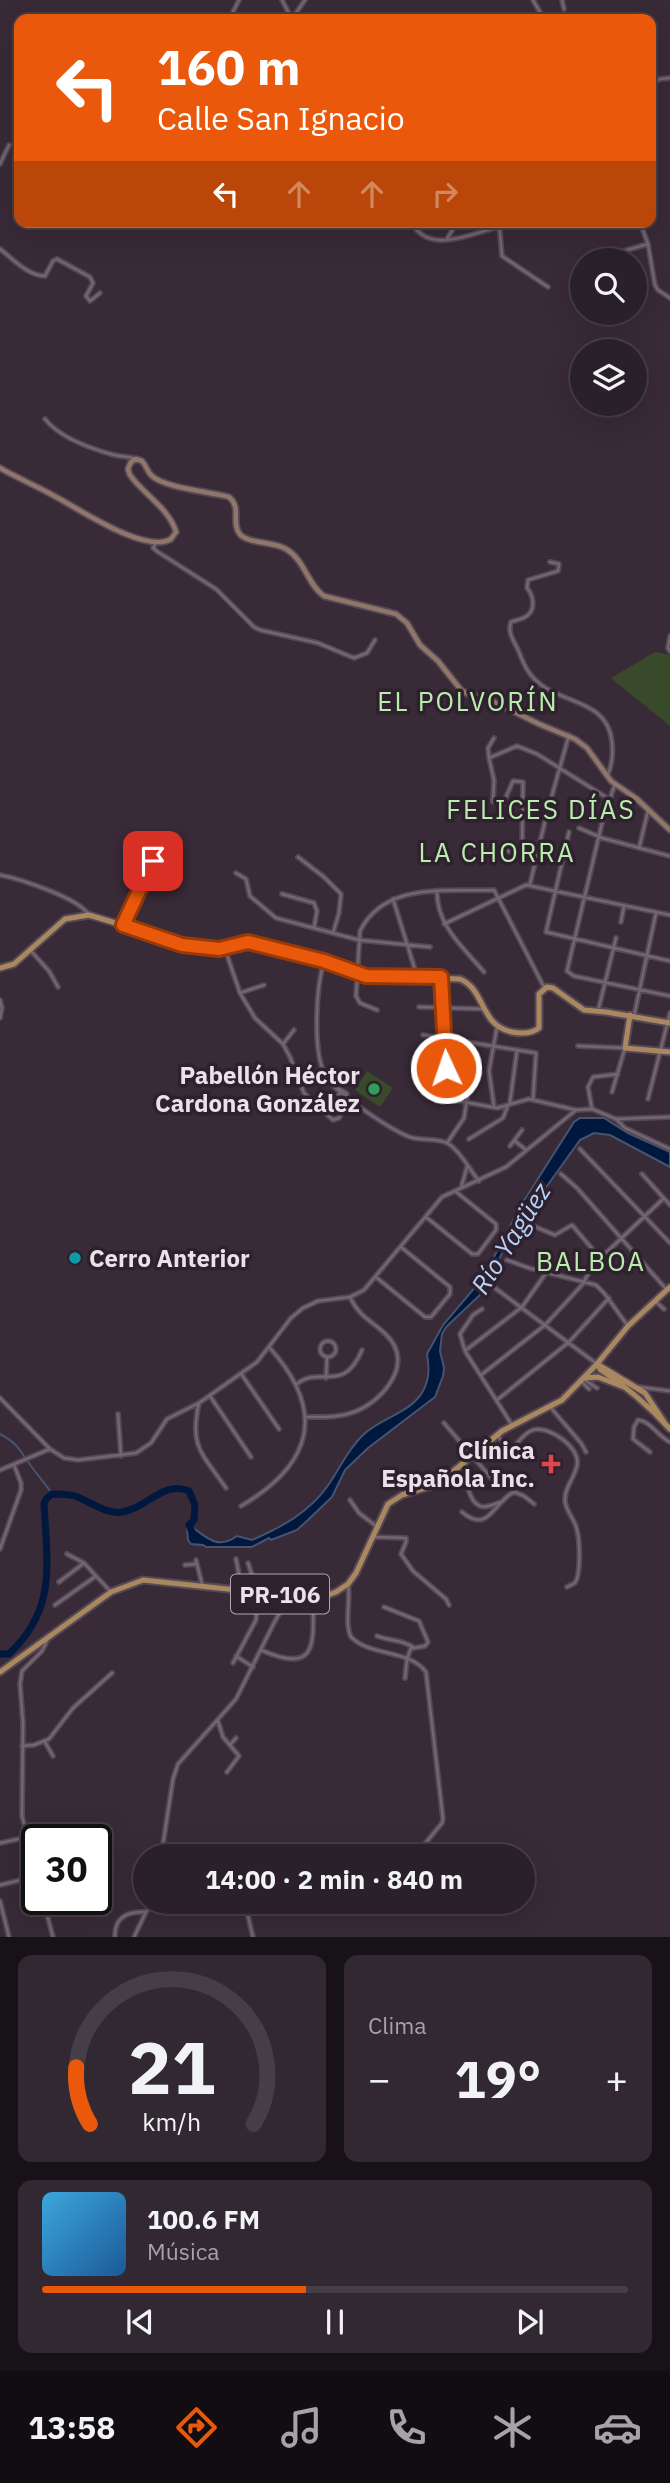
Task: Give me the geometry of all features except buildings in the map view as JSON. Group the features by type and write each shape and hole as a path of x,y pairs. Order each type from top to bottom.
{"main road":[{"path":"0,968 14,964 65,919 89,915 149,933 170,943 215,949 248,942 374,977 441,977 466,982 497,1027 520,1033 533,1032 539,1028 539,994 545,987 553,988 584,1010 669,1023"},
{"path":"632,1016 625,1048 670,1052"},
{"name":"PR-106","path":"0,1672 111,1592 133,1582 150,1579 242,1591 313,1596 331,1594 348,1584 356,1573 376,1525 392,1500 438,1484 497,1435 562,1400 600,1365 603,1357 628,1326 668,1289"},
{"path":"603,1357 606,1364 634,1382 636,1387"},
{"path":"600,1365 645,1393 668,1427"},
{"path":"600,1365 601,1370 628,1388 668,1427"},
{"path":"582,1380 598,1377 628,1388"}],"street":[{"path":"562,0 564,9"},
{"path":"0,164 9,145"},
{"path":"415,228 425,238 434,240 470,236 490,228"},
{"path":"447,239 453,228"},
{"path":"500,228 502,256 548,287"},
{"path":"642,228 648,244 655,285 670,298"},
{"path":"634,248 648,244"},
{"path":"0,249 38,276 45,276 53,261 57,260 90,277 93,284 86,296 90,301 100,293"},
{"path":"46,419 60,432 87,445 144,463 150,474 156,478 233,499 240,535 251,540 273,543 292,553 305,568 320,594 396,614 407,623 420,645 438,661 466,694 490,699 539,724 569,735 587,748 607,777 670,830"},
{"path":"0,468 59,498 87,516 156,543 172,539 176,528 170,518 130,475 129,464 136,459"},
{"path":"156,543 153,548 216,589 260,630 318,643 354,657 367,653 375,640"},
{"path":"550,562 558,564 558,571 528,580 527,588 533,598 532,610 528,615 511,622 510,632 523,666 532,677 548,690 589,706 607,722 612,736 613,755 607,777"},
{"path":"670,636 670,651"},
{"path":"530,885 569,735"},
{"path":"493,802 493,774 488,748 494,738"},
{"path":"489,758 519,747 533,751 609,799"},
{"path":"503,804 513,781 523,783 522,853"},
{"path":"615,784 599,837 567,969 571,975 670,996"},
{"path":"639,848 648,811"},
{"path":"579,828 599,837 670,856"},
{"path":"569,832 545,930 548,934 670,961"},
{"path":"494,848 537,857"},
{"path":"123,925 158,852"},
{"path":"298,857 341,894 333,933"},
{"path":"236,873 245,877 250,896 273,916 359,940 430,947"},
{"path":"0,875 54,892 86,909 89,915"},
{"path":"444,924 519,886 530,885 670,915"},
{"path":"377,1010 358,1001 360,931 365,922 394,899 425,891 495,890 545,987"},
{"path":"437,892 439,911 444,924 484,972"},
{"path":"282,894 314,903 317,911 314,928"},
{"path":"394,899 417,976"},
{"path":"621,922 624,906"},
{"path":"632,1016 656,913"},
{"path":"599,1007 616,938"},
{"path":"225,948 240,993 255,1018 283,1044 304,1093 333,1120 339,1118 349,1098"},
{"path":"31,951 49,971 58,987"},
{"path":"324,961 319,980 317,1029 324,1074 339,1093 343,1112"},
{"path":"441,977 447,1097 450,1100 495,1108 524,1099 576,1110 592,1109 670,1149"},
{"path":"240,993 264,985"},
{"path":"0,999 0,1018"},
{"path":"419,1007 484,1009"},
{"path":"648,1099 670,1013"},
{"path":"495,1108 489,1071 497,1027"},
{"path":"283,1044 293,1030"},
{"path":"423,1035 536,1053 533,1100"},
{"path":"578,1046 625,1048 612,1092"},
{"path":"468,1139 503,1118 509,1105 517,1050"},
{"path":"418,1063 469,1071 471,1077 462,1121 447,1143"},
{"path":"592,1109 588,1087 593,1077 618,1074"},
{"path":"335,1087 349,1098"},
{"path":"339,1093 410,1138 447,1143 456,1150 479,1181"},
{"path":"0,1398 50,1449 70,1459 121,1457 146,1448 167,1419 211,1396 242,1375 269,1348 291,1318 303,1308 318,1301 359,1294 442,1198 506,1167 576,1110"},
{"path":"616,1119 670,1117"},
{"path":"510,1146 522,1130"},
{"path":"514,1140 526,1150"},
{"path":"580,1149 670,1243"},
{"path":"461,1188 467,1167"},
{"path":"561,1174 577,1188 668,1289"},
{"path":"642,1174 670,1205"},
{"path":"425,1216 472,1254 478,1254 496,1230 496,1224 455,1191"},
{"path":"481,1375 545,1325 584,1281 589,1269 664,1198"},
{"path":"531,1225 555,1235 572,1225 600,1258"},
{"path":"376,1277 425,1317 431,1317 450,1294 450,1287 401,1247"},
{"path":"507,1260 596,1286 628,1326"},
{"path":"465,1351 522,1307 546,1273"},
{"path":"495,1288 600,1365"},
{"path":"306,1417 340,1416 363,1408 385,1390 395,1373 397,1358 392,1341 358,1313 350,1297"},
{"path":"497,1400 569,1342 608,1298"},
{"path":"655,1301 664,1309"},
{"path":"482,1309 473,1315 460,1334 465,1351 512,1426"},
{"path":"327,1340 335,1343 337,1347 335,1354 327,1357 320,1349 327,1340"},
{"path":"241,1506 269,1489 288,1470 300,1446 306,1417 296,1384 269,1348"},
{"path":"296,1384 306,1378 339,1376 358,1361 362,1350"},
{"path":"326,1378 327,1357"},
{"path":"242,1375 279,1429"},
{"path":"582,1380 597,1388"},
{"path":"582,1380 589,1389"},
{"path":"636,1387 670,1391"},
{"path":"211,1396 251,1457"},
{"path":"199,1403 194,1428 196,1441 226,1488"},
{"path":"550,1408 586,1452"},
{"path":"118,1414 121,1457"},
{"path":"650,1452 634,1439 634,1427 639,1420 644,1420 664,1440 670,1442"},
{"path":"444,1423 492,1480"},
{"path":"497,1435 509,1451 529,1432 535,1429 545,1430 572,1446 576,1453 578,1465 565,1496 567,1511 577,1531 579,1573 575,1583 567,1587"},
{"path":"0,1470 50,1449"},
{"path":"465,1461 470,1495 477,1505 484,1507 503,1501"},
{"path":"0,1549 20,1490 21,1483 14,1465"},
{"path":"462,1512 471,1519 481,1520 499,1507 508,1495 516,1492 534,1504"},
{"path":"350,1500 359,1513 376,1525"},
{"path":"371,1536 405,1538 401,1554 413,1571 446,1599 449,1605"},
{"path":"67,1554 84,1563 111,1592"},
{"path":"236,1559 242,1591"},
{"path":"185,1565 196,1562 203,1587"},
{"path":"59,1582 84,1563"},
{"path":"233,1663 256,1620 258,1592 248,1563"},
{"path":"55,1605 96,1576"},
{"path":"348,1584 348,1626 351,1637 366,1647 417,1663 426,1672 443,1814 442,1823 425,1844"},
{"path":"163,1844 173,1779 178,1764 199,1743 240,1692 284,1607 295,1595"},
{"path":"261,1650 287,1660 300,1658 307,1653 313,1641 313,1596"},
{"path":"384,1607 419,1621 427,1636 425,1646 411,1648 405,1678"},
{"path":"377,1636 404,1642 414,1648"},
{"path":"24,1824 21,1676 32,1659 42,1651 48,1639"},
{"path":"236,1656 253,1667"},
{"path":"22,1746 45,1741 54,1734 73,1708 112,1673"},
{"path":"218,1720 223,1737 239,1756 227,1772"},
{"path":"230,1745 236,1738"},
{"path":"45,1741 52,1756"},
{"path":"0,1843 21,1838"},
{"path":"0,1885 21,1879"},
{"path":"0,1901 9,1937"},
{"path":"115,1937 116,1924 120,1918 133,1912"},
{"path":"134,1937 145,1914"},
{"path":"249,1914 253,1937"},
{"path":"47,1915 53,1937"}],"green space":[{"path":"655,652 670,655 670,726 611,678"},
{"name":"Pabellón Héctor Cardona González","path":"367,1071 393,1088 380,1107 355,1090"}],"water":[{"path":"580,1118 604,1118 628,1133 670,1152 670,1167 610,1135 594,1133 580,1140 509,1239 483,1292 442,1334 440,1351 444,1368 435,1397 368,1448 345,1470 332,1497 297,1530 271,1540 269,1538 252,1547 206,1547 191,1544 188,1540 189,1525 211,1540 223,1542 237,1536 252,1540 295,1518 321,1494 363,1435 418,1399 428,1377 427,1354 443,1325 483,1278 520,1207 574,1122"}],"waterway":[{"path":"0,1434 19,1448 52,1494"},
{"name":"Río Yagüez","path":"0,1654 9,1654 24,1637 42,1603 47,1566 44,1504 52,1494 75,1496 104,1510 122,1512 171,1489 189,1491 195,1505 194,1520 189,1525 192,1532"}],"place":[{"name":"Pabellón Héctor Cardona González","path":"374,1089"},
{"name":"Cerro Anterior","path":"75,1258"},
{"name":"Clínica Española Inc.","path":"551,1464"}],"district":[{"name":"EL POLVORÍN","path":"468,701"},
{"name":"FELICES DÍAS","path":"541,809"},
{"name":"LA CHORRA","path":"497,852"},
{"name":"BALBOA","path":"591,1261"}],"route":[{"path":"153,861 123,925 182,945 219,949 248,942 324,961 366,976 441,977 446,1068"}]}
